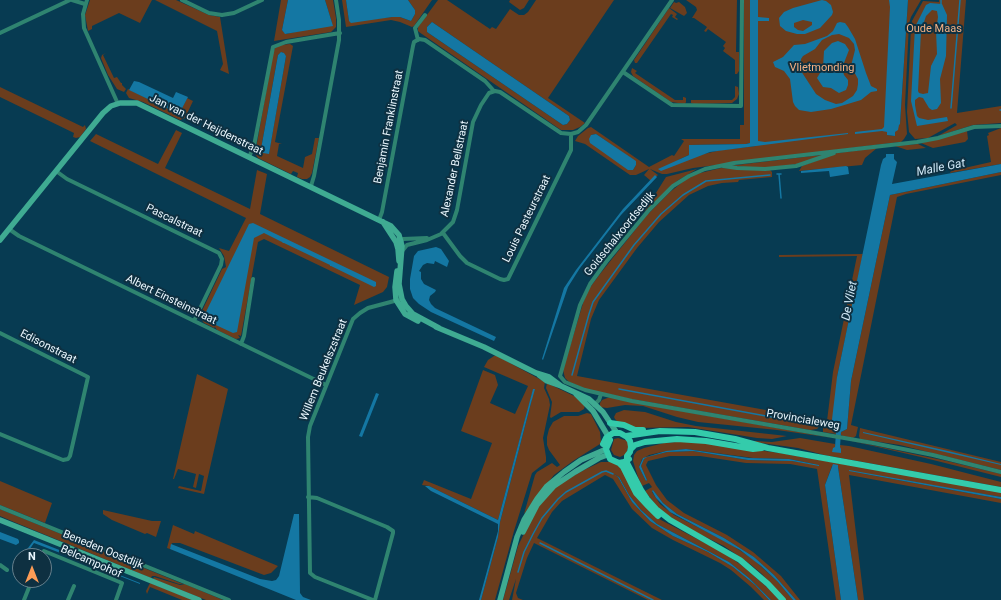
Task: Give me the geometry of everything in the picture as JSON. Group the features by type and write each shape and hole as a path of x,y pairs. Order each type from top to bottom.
{"main road":[{"path":"610,423 637,430 695,432 735,439 768,448 1001,490"},
{"path":"609,439 647,435 653,431"},
{"path":"628,438 634,476 647,499 656,509 670,520 740,560 768,584 782,600"},
{"path":"609,439 609,456"},
{"path":"609,439 609,456"},
{"path":"619,463 630,455 635,445 645,442 669,439 685,439 753,449 768,448"},
{"path":"609,456 619,459 630,455"},
{"path":"609,456 623,467 636,492 652,511 672,525 694,534"}],"street":[{"path":"0,33 71,0 86,2 83,14 84,28 118,104"},
{"path":"182,0 209,13 224,15 236,12 262,0"},
{"path":"311,186 340,33 336,0"},
{"path":"418,40 425,40 485,81 494,91 500,92 560,132 571,134 584,128 672,0"},
{"path":"623,72 672,106 741,106 742,0"},
{"name":"Benjamin Franklinstraat","path":"381,221 413,46 414,42 418,40 415,28 424,15"},
{"path":"250,157 254,146 272,49 274,46 286,42 340,33"},
{"name":"Alexander Bellstraat","path":"400,248 427,240 443,233 450,226 456,216 475,117 485,99 494,91"},
{"name":"Jan van der Heijdenstraat","path":"0,240 101,114 118,104 128,102 141,104 393,227 401,240 394,287 396,300"},
{"name":"Goidschalxoordsedijk","path":"601,394 569,384 560,376 578,311 586,291 622,242 663,195 677,183 705,169 721,165 916,142 943,137 974,127 1001,126"},
{"name":"Louis Pasteurstraat","path":"443,233 467,263 500,279 504,280 508,278 571,150 571,134"},
{"name":"Goidschalxoordsedijk","path":"721,165 765,169 795,166 838,151"},
{"name":"Pascalstraat","path":"56,171 67,179 218,253 222,259 221,265 194,321"},
{"name":"Jan van der Heijdenstraat","path":"381,221 400,248 399,284 402,299"},
{"name":"Albert Einsteinstraat","path":"9,228 26,239 326,385"},
{"name":"Alexander Bellstraat","path":"401,240 430,238"},
{"path":"241,344 244,336 253,279"},
{"path":"402,299 413,314 439,328 481,346 536,373 546,380 574,392 603,412 610,423 609,439 592,455 564,472 536,499 518,533 500,600"},
{"name":"Willem Beukelszstraat","path":"374,600 310,573 308,497 309,431 353,319 368,308 402,299"},
{"path":"396,300 400,308 407,315 420,322 439,328"},
{"name":"Edisonstraat","path":"0,333 88,377 70,456 67,460 62,460 0,434"},
{"path":"593,406 601,394"},
{"name":"Provincialeweg","path":"601,394 636,402 846,438 923,453 1001,472"},
{"path":"593,406 609,439"},
{"path":"511,561 525,527 537,505 544,496 563,478 594,461 609,456"},
{"path":"308,497 317,498 392,530 393,534 374,600"},
{"path":"0,507 229,600"},
{"name":"Beneden Oostdijk","path":"0,520 199,600"},
{"name":"Belcampohof","path":"52,554 122,583 116,600"},
{"path":"0,565 7,570"},
{"path":"68,600 74,586"},
{"path":"24,600 29,588"}],"green space":[{"path":"90,0 152,0 140,23 119,13 92,26 92,29 88,31 85,15"},
{"path":"155,0 176,0 209,15 220,17 229,74 220,70 223,64 217,31"},
{"path":"281,0 288,0 282,30 286,34 332,23 325,0 333,0 336,27 331,32 274,41"},
{"path":"342,0 346,0 349,21 400,17 411,21 415,14 415,10 408,0 432,0 412,27 391,20 346,27"},
{"path":"438,0 447,0 490,29 492,27 496,29 510,9 519,15 524,15 528,12 536,0 614,0 548,98 585,123 573,130 561,130 419,32 418,27","holes":["432,22 569,116 570,120 567,124 563,125 427,32 427,27"]},
{"path":"510,0 529,0 524,8 520,10 509,2"},
{"path":"686,0 737,0 736,52 739,52 739,71 737,74 735,74 735,60 723,51 725,48 723,46 726,42 708,29 706,32 704,31 707,27 692,18 697,10 696,7"},
{"name":"Vlietmonding","path":"744,0 750,0 750,143 689,145 689,155 678,160 721,150 756,146 756,0 891,0 885,131 887,132 887,135 895,136 895,132 900,124 908,0 921,0 909,23 905,105 907,134 901,142 693,168 667,174 662,174 650,169 658,175 651,181 644,175 649,169 636,175 630,175 585,144 575,141 578,136 591,127 649,167 672,155 674,156 684,141 681,139 740,139 740,125 744,125","holes":["596,134 635,161 636,165 633,170 591,135"]},
{"name":"Oude Maas","path":"939,0 966,0 957,113 1001,106 1001,123 973,125 938,136 957,125 955,123 928,138 915,139 909,132 907,112 912,21 923,1 939,2"},
{"path":"674,2 679,2 685,7 687,13 684,16 670,8"},
{"path":"669,8 677,14 675,17 678,19 677,20 672,17 673,15 671,14 637,63 635,63 634,60"},
{"path":"290,44 293,46 275,142 282,144 279,144 277,156 303,168 305,157 312,154 315,138 319,138 312,173 307,179 297,177 298,173 293,171 291,174 258,158 255,154 273,53 275,48 280,45","holes":["282,52 286,56 269,153 263,153 261,149 278,55"]},
{"path":"106,53 103,55 114,78 117,77 126,89 124,92 117,89 108,75 101,58 102,55"},
{"path":"632,68 637,71 635,73 675,100 683,100 683,97 686,98 685,104 671,102 633,76 631,72"},
{"path":"735,86 738,87 739,94 737,99 732,103 691,103 691,100 732,100 735,97"},
{"path":"0,87 83,127 85,125 86,129 80,137 73,137 74,133 0,97"},
{"path":"128,89 179,114 187,98 193,101 185,118 180,120 143,102 129,98 126,93"},
{"path":"1001,128 1001,164 950,173 951,171 991,162 987,136 989,135 988,133"},
{"path":"176,130 182,133 165,168 250,209 257,170 267,174 260,214 389,277 387,287 383,292 354,305 360,285 264,239 258,242 241,336 238,335 240,338 236,339 217,330 215,327 214,328 204,323 201,319 201,313 222,269 226,267 224,256 219,248 229,251 246,218 90,141 96,134 158,164"},
{"path":"967,131 968,139 965,142 933,148 921,143"},
{"path":"918,144 926,148 907,150 895,146"},
{"path":"877,148 865,158 862,165 799,171 802,166 837,153"},
{"path":"829,154 797,164 767,168 728,166"},
{"path":"721,168 770,170 772,172 772,177 739,180 738,182 708,186 689,195 659,222 637,248 599,300 591,319 577,376 827,421 833,372 857,256 779,257 779,255 863,254 837,377 836,434 823,432 823,423 820,423 817,429 810,430 631,399 586,389 569,382 565,378 563,370 588,290 647,215 670,192 685,180 696,174"},
{"path":"697,169 677,181 644,212 666,177"},
{"path":"1001,172 1001,175 897,197 851,425 858,427 856,436 853,438 841,435 841,432 847,429 851,381 890,195"},
{"path":"494,356 497,356 545,382 544,388 550,405 543,438 546,462 532,473 495,600 481,600 498,537 500,522 531,403 533,390 498,520 429,486 422,485 424,480 471,499 492,443 461,431 483,370 495,375 498,385 490,403 515,414 528,386 484,367 488,360"},
{"path":"197,374 228,389 204,494 178,488 179,486 201,491 204,476 199,474 196,488 193,487 196,474 178,469 173,479"},
{"path":"547,383 574,396 585,405 584,409 579,412 561,412 551,418 552,402 546,388"},
{"path":"610,397 625,401 625,405 607,408 600,407 602,400"},
{"path":"625,401 833,438 777,430 698,422 643,406 625,405"},
{"path":"624,410 645,412 676,422 696,426 787,436 772,439 688,427 638,428 618,422 615,419 614,417 616,413"},
{"path":"587,413 591,414 600,432 600,444 554,475 524,514 537,472 552,463 557,467 560,465 547,445 549,429 553,422 564,416 578,416"},
{"path":"860,428 1001,462 1001,470 900,445 860,439"},
{"path":"618,438 628,441 629,445 626,454 620,457 614,455 611,450 614,439"},
{"path":"800,438 835,444 835,447 840,447 840,445 849,446 931,464 1001,482 1001,487 824,455 798,448 754,442 772,442"},
{"path":"843,439 947,461 1001,474 1001,477 925,458"},
{"path":"688,441 780,453 1001,492 1001,497 849,471 1001,499 1001,503 849,475 864,600 858,600 838,467 832,466 825,485 841,600 836,600 817,469 790,464 746,463 700,456 670,456 648,461 646,465 656,485 667,500 684,513 727,535 753,552 781,576 800,600 796,600 774,575 754,557 724,538 677,514 663,503 653,490 652,492 660,504 674,515 729,543 754,560 778,582 793,600 785,600 762,574 750,564 724,546 681,525 658,508 645,491 652,487 649,483 642,486 633,461 634,455 637,451 664,443","holes":["686,449 753,458 789,459 819,465 792,461 748,460 693,451 667,452 646,457 641,466 647,480 646,481 639,467 642,459 649,455 662,452"]},
{"path":"601,462 612,462 619,466 654,514 661,520 724,553 744,567 779,600 771,600 749,578 729,562 657,524 641,510 629,495 619,477 614,474 618,477 632,502 650,521 673,536 708,552 733,567 755,585 769,600 764,600 731,570 720,563 652,528 632,509 613,479 605,475 562,501 552,512 537,538 662,600 648,600 534,543 527,558 516,593 518,598 523,600 512,600 516,579 509,600 503,600 518,546 537,507 557,485"},
{"path":"0,481 52,503 45,523 0,505"},
{"path":"0,509 183,584 155,576 152,576 151,578 14,522 0,516"},
{"path":"103,510 152,521 161,521 156,537 112,520 103,514"},
{"path":"173,525 194,534 195,531 278,566 271,573 264,575 180,543 172,543 170,549 167,548"},
{"path":"154,577 180,585 185,584 223,600 206,600 153,579"},
{"path":"150,583 193,600 182,600 150,587 147,594 146,591"}],"water":[{"path":"288,0 325,0 333,26 285,34 282,30"},
{"path":"346,0 408,0 415,10 415,14 411,21 400,17 392,17 351,23 349,21"},
{"path":"750,0 758,0 758,17 769,18 769,21 758,21 758,141 765,142 848,134 710,152 661,171 658,169 689,155 689,145 750,143"},
{"path":"822,0 831,5 833,12 820,28 805,34 797,34 786,31 780,26 779,18 784,12","holes":["803,20 812,22 812,25 803,31 794,27 794,23"]},
{"path":"889,0 908,0 900,124 898,130 895,132 895,136 887,135 887,132 882,131 855,134 855,132 882,129 884,127 890,7"},
{"path":"930,3 942,4 947,15 946,56 940,79 941,103 937,109 932,110 923,98 919,97 915,100 917,116 928,120 947,117 948,121 917,126 911,101 915,27 926,5","holes":["932,10 937,11 937,54 931,66 928,93 923,94 919,93 918,91 921,31 926,16"]},
{"path":"432,22 569,116 570,120 567,124 563,125 427,32 427,27"},
{"path":"837,23 845,23 848,27 855,39 871,86 877,89 877,91 871,92 861,100 831,109 811,112 799,110 793,102 790,79 784,71 775,67 773,62 783,57 794,45 805,44 827,36 833,31","holes":["839,34 849,38 854,44 855,50 851,66 858,79 857,90 853,96 842,103 836,104 825,100 816,94 801,71 801,59 803,56 815,49 822,40 832,35"]},
{"path":"838,41 845,44 849,50 842,68 844,75 848,80 848,85 846,90 839,93 831,88 823,87 817,78 823,68 824,51 832,43"},
{"path":"281,52 286,56 269,154 263,153 261,149 278,55"},
{"path":"134,81 173,98 176,92 188,97 179,114 129,90"},
{"path":"596,134 636,161 636,165 633,170 628,170 590,143 589,139 591,135"},
{"path":"886,154 894,154 894,159 897,162 892,184 1001,164 1001,172 890,195 851,381 847,429 841,432 841,453 832,452 833,448 835,447 836,432 831,428 837,377 881,165 883,159 886,157"},
{"path":"848,167 849,174 830,177 829,171 801,173 801,171"},
{"path":"655,175 657,177 621,215 580,268 568,287 543,360 542,359 564,288 623,209"},
{"path":"253,223 376,282 376,286 374,287 264,233 254,238 237,332 233,333 205,320 204,316 249,224"},
{"path":"436,247 441,249 449,261 447,267 435,261 434,264 427,263 423,265 419,271 421,272 421,279 424,284 436,290 430,296 429,300 431,304 435,308 496,337 494,341 431,312 413,298 410,289 410,279 414,256 418,251"},
{"path":"533,389 535,389 500,522 498,537 481,600 479,600 498,531 498,524 431,491 425,486 429,486 498,520"},
{"path":"376,393 379,394 362,437 359,436"},
{"path":"863,433 948,451 1001,465"},
{"path":"686,449 749,458 789,459 819,466 792,461 748,460 693,451 667,452 644,459 641,466 647,480 646,481 639,467 643,458 666,451"},
{"path":"833,464 838,465 858,600 841,600 825,485"},
{"path":"849,471 1001,497 1001,499"},
{"path":"613,474 619,477 629,495 641,510 657,524 729,562 749,578 771,600 769,600 755,585 733,567 708,552 673,536 650,521 632,502 618,477"},
{"path":"653,490 663,503 677,514 724,538 754,557 774,575 796,600 793,600 778,582 761,566 740,550 670,512 656,498 652,491"},
{"path":"294,514 299,514 300,593 303,597 311,600 296,600 170,549 171,544 260,579 272,581 276,580 279,576"},
{"path":"0,532 18,539 19,543 16,545 0,539"},
{"path":"34,540 72,555 71,557 52,550 52,548 47,548 34,543 31,548 28,548"},
{"path":"84,562 140,583 140,584"}],"waterway":[{"path":"941,0 941,5"},
{"path":"951,108 960,0"},
{"path":"779,174 781,198"},
{"path":"572,375 593,302 634,245 661,214 683,195 706,181 770,175"},
{"path":"619,389 815,425"},
{"path":"518,572 524,552 533,534 542,518 558,499 566,492 602,472 606,471 613,474"},
{"path":"540,543 653,600"}],"water label":[{"name":"Malle Gat","path":"941,168"},
{"name":"De Vliet","path":"850,301"}]}
